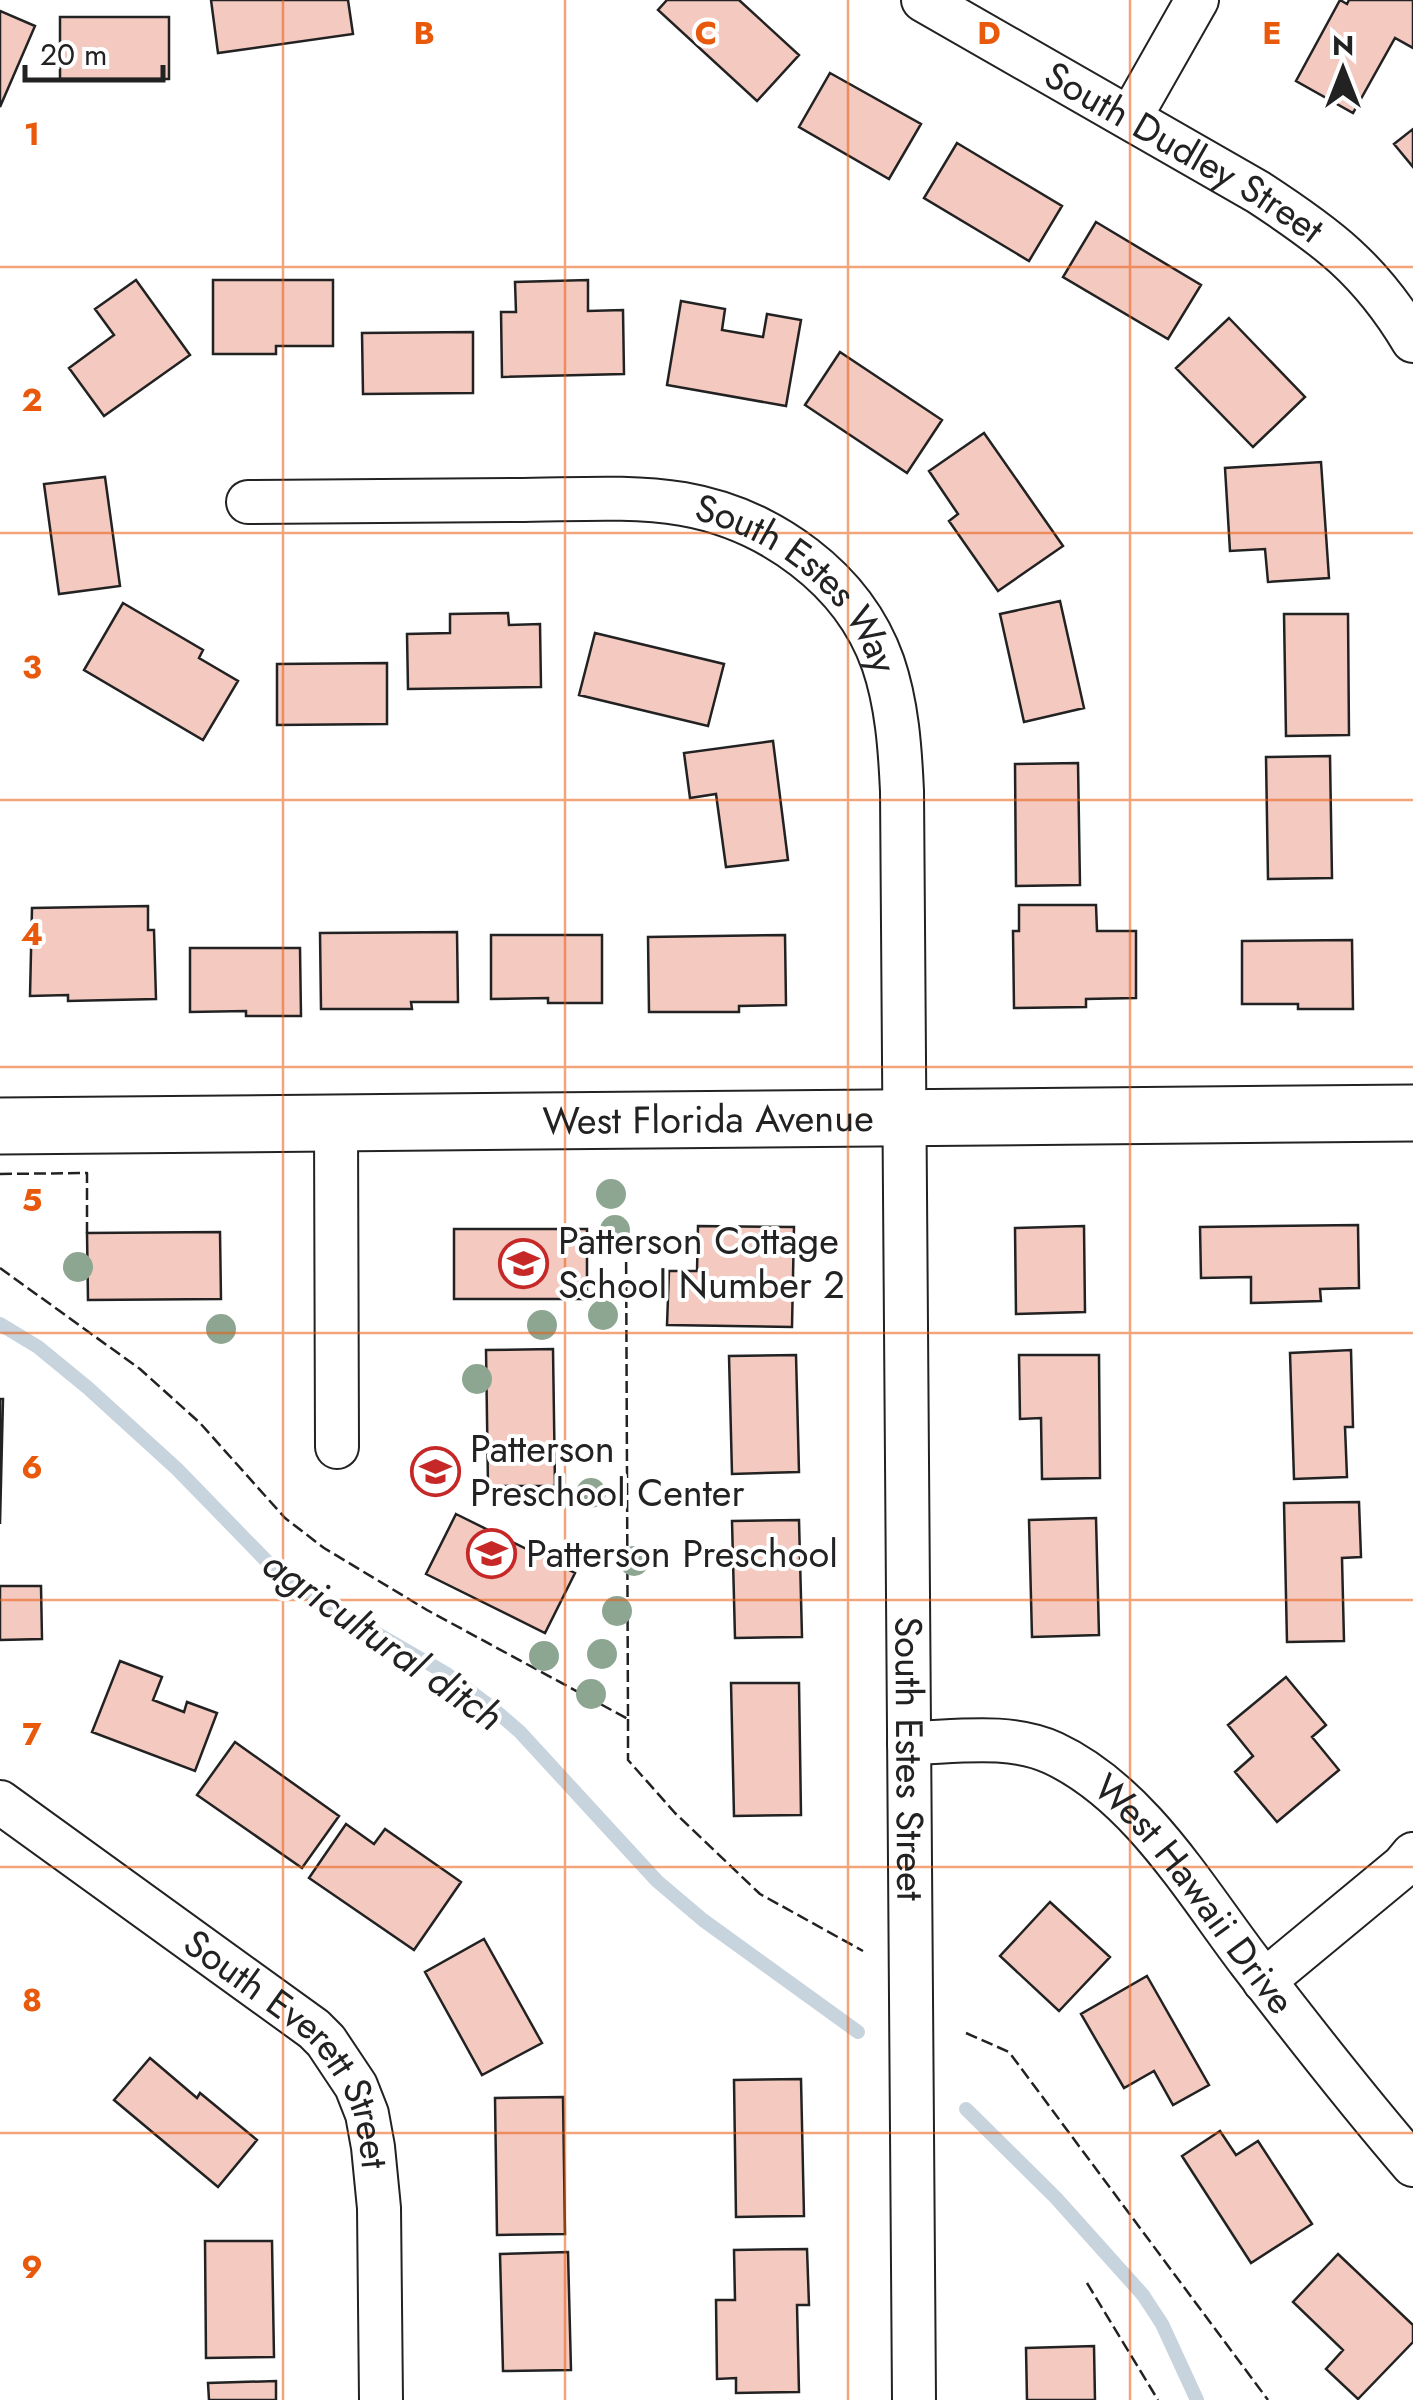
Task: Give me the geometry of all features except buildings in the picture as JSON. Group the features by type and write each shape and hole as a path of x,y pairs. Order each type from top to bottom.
{"street":[{"name":"South Dudley Street","path":"923,0 1258,192 1326,238 1365,272 1413,341"},
{"path":"1130,118 1197,0"},
{"name":"South Estes Way","path":"248,502 624,500 679,504 730,516 764,530 826,575 849,602 878,652 898,730 906,1119"},
{"name":"West Florida Avenue","path":"0,1126 1413,1114"},
{"name":"South Estes Street","path":"906,1119 914,2400"},
{"path":"336,1123 338,1447"},
{"name":"West Hawaii Drive","path":"910,1743 1029,1745 1052,1752 1086,1772 1130,1810 1162,1846 1264,1981 1413,2165"},
{"name":"South Everett Street","path":"0,1802 314,2029 346,2068 367,2114 376,2171 381,2400"},
{"path":"1264,1981 1413,1854"}],"waterway":[{"name":"agricultural ditch","path":"0,1324 38,1347 88,1388 177,1469 286,1581 447,1674 490,1706 520,1732 657,1881 703,1920 858,2032"},
{"name":"agricultural ditch","path":"966,2109 1056,2198 1143,2295 1162,2324 1197,2400"}],"fence":[{"path":"0,1174 87,1173 87,1233"},
{"path":"0,1268 140,1369 200,1423 285,1518 324,1548 427,1610 628,1719 626,1230"},
{"path":"628,1719 628,1760 675,1813 760,1894 863,1951"},
{"path":"966,2033 1009,2052 1268,2400"},
{"path":"1087,2283 1158,2400"}],"place":[{"name":"Patterson Cottage School Number 2","path":"523,1263"},
{"name":"Patterson Preschool Center","path":"435,1471"},
{"name":"Patterson Preschool","path":"491,1554"}]}
